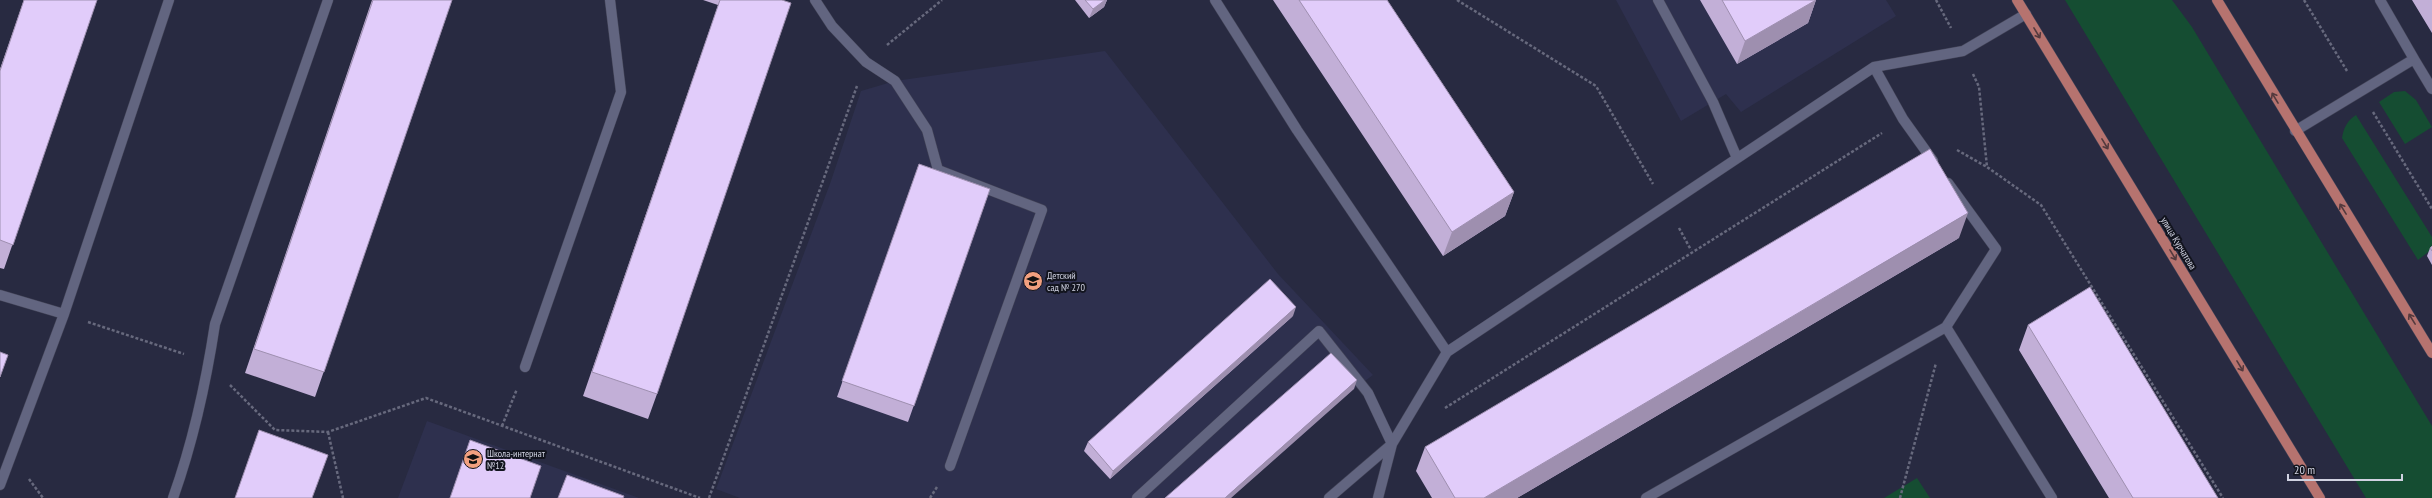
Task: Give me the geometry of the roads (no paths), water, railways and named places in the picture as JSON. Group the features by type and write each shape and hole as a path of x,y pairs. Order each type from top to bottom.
{"main road":[{"name":"улица Курчатова","path":"2017,0 2320,498"},
{"path":"2217,0 2295,131 2432,353"}],"lane":[{"path":"0,485 64,314 169,0"},
{"path":"173,498 185,465 209,363 215,324 328,0"},
{"path":"525,367 620,92 610,0"},
{"path":"815,0 832,26 866,62 895,81 927,130 938,170 1042,210 950,466"},
{"path":"1215,0 1297,130 1447,352"},
{"path":"1658,0 1713,102 1737,158"},
{"path":"2380,0 2432,89"},
{"path":"1378,498 1392,444 1447,352 1874,67 1963,51 2026,14"},
{"path":"2295,131 2414,59"},
{"path":"1646,498 1946,327 1996,249 1903,119 1874,67"},
{"path":"0,295 64,314"},
{"path":"1946,327 2052,498"},
{"path":"1137,498 1319,331 1368,393 1392,444"},
{"path":"1329,498 1392,444"}],"place":[{"name":"Детский сад № 270","path":"1033,281"},
{"name":"Школа-интернат №12","path":"473,459"}]}
